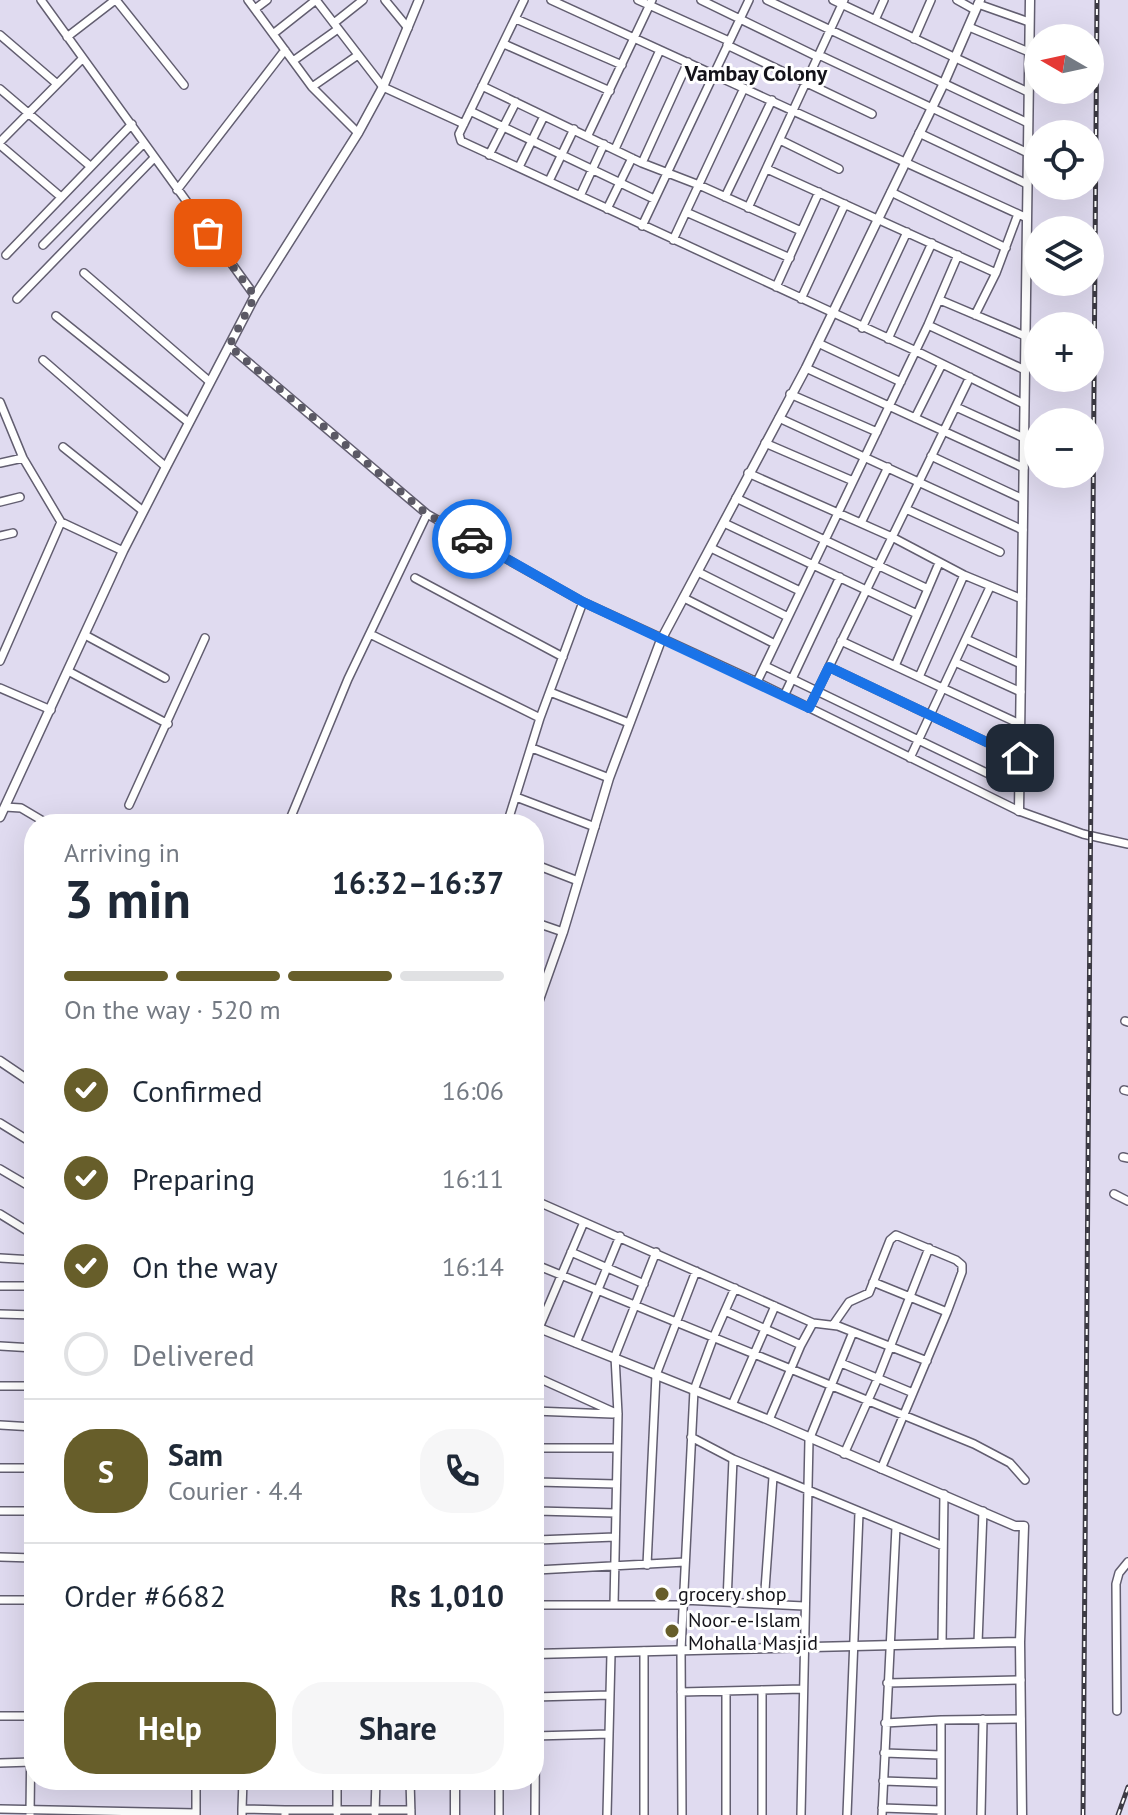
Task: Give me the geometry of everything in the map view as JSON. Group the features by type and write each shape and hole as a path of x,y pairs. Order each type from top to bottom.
{"street":[{"path":"41,0 255,296"},
{"path":"67,37 116,0 184,85"},
{"path":"248,0 312,87 358,133"},
{"path":"255,9 267,0"},
{"path":"273,34 316,0 383,87 464,124"},
{"path":"293,61 363,0"},
{"path":"385,0 408,28"},
{"path":"0,817 123,551 188,422 255,296 358,133 383,87 419,0"},
{"path":"524,0 459,134 461,141 1024,404"},
{"path":"551,0 1023,216"},
{"path":"638,0 650,2 872,114"},
{"path":"701,0 1024,151"},
{"path":"642,226 749,0"},
{"path":"767,0 1024,121"},
{"path":"833,0 843,2 954,59 1024,90"},
{"path":"875,20 884,0"},
{"path":"914,39 931,0"},
{"path":"957,0 1029,22 1030,0"},
{"path":"588,135 650,2"},
{"path":"748,208 843,2"},
{"path":"544,982 563,932 609,778 661,640 806,368 932,109 978,4"},
{"path":"516,19 622,65"},
{"path":"969,27 1024,50"},
{"path":"0,35 56,83"},
{"path":"504,44 610,91"},
{"path":"177,190 285,50"},
{"path":"615,149 660,50"},
{"path":"312,87 358,55"},
{"path":"61,197 0,144 82,59"},
{"path":"642,163 688,62"},
{"path":"482,86 642,163 801,231"},
{"path":"673,240 744,88"},
{"path":"0,89 90,166"},
{"path":"725,197 772,100"},
{"path":"489,155 516,102"},
{"path":"470,111 654,199"},
{"path":"519,167 544,116"},
{"path":"6,255 132,124"},
{"path":"549,181 574,129"},
{"path":"919,133 1024,183"},
{"path":"780,140 839,169"},
{"path":"43,245 144,143"},
{"path":"580,196 604,144"},
{"path":"17,299 154,158"},
{"path":"607,209 632,158"},
{"path":"767,169 996,273"},
{"path":"776,287 819,192"},
{"path":"891,192 1006,248"},
{"path":"1025,200 1025,312"},
{"path":"801,299 845,204"},
{"path":"686,212 790,258"},
{"path":"975,315 1023,216"},
{"path":"862,328 907,232"},
{"path":"888,339 932,243"},
{"path":"757,682 916,351 958,255"},
{"path":"84,273 210,382"},
{"path":"940,300 1024,336"},
{"path":"56,316 188,422"},
{"path":"928,325 1024,370"},
{"path":"818,343 901,382"},
{"path":"229,346 427,514 583,602 757,682 1019,811 1083,834 1128,844"},
{"path":"43,360 166,467"},
{"path":"915,418 942,364"},
{"path":"806,368 1024,468 1019,811"},
{"path":"809,708 970,377"},
{"path":"1024,392 1024,408"},
{"path":"790,394 877,432"},
{"path":"0,402 4,423 61,522 123,551"},
{"path":"956,407 1024,438"},
{"path":"779,418 1023,530"},
{"path":"765,443 853,481"},
{"path":"63,447 143,511"},
{"path":"931,456 1023,499"},
{"path":"0,463 23,458"},
{"path":"861,523 888,467"},
{"path":"748,473 892,537 990,587 1022,599"},
{"path":"0,502 20,497"},
{"path":"736,498 928,589"},
{"path":"906,509 1000,552"},
{"path":"292,814 326,729 427,514"},
{"path":"0,661 61,522"},
{"path":"724,523 917,614"},
{"path":"0,536 13,533"},
{"path":"711,548 800,591"},
{"path":"895,666 939,563"},
{"path":"698,572 788,617"},
{"path":"919,677 964,575"},
{"path":"784,696 840,577"},
{"path":"415,578 563,657"},
{"path":"910,758 990,587"},
{"path":"684,598 775,644"},
{"path":"510,814 540,718 583,602"},
{"path":"370,634 540,718"},
{"path":"85,635 165,678"},
{"path":"129,805 205,638"},
{"path":"966,639 1021,664"},
{"path":"841,641 1020,724"},
{"path":"955,662 1021,692"},
{"path":"765,666 1020,789"},
{"path":"829,667 1020,758"},
{"path":"68,671 168,724"},
{"path":"0,688 51,710"},
{"path":"550,692 629,723"},
{"path":"532,748 609,778"},
{"path":"516,797 595,827"},
{"path":"5,807 21,808 31,814"},
{"path":"544,868 578,881"},
{"path":"544,925 563,932"},
{"path":"0,1061 24,1077"},
{"path":"0,1123 24,1138"},
{"path":"0,1169 24,1183"},
{"path":"1114,1194 1128,1201"},
{"path":"544,1204 813,1323 833,1325 927,1361"},
{"path":"0,1214 24,1229"},
{"path":"544,1312 584,1222"},
{"path":"576,1343 620,1236"},
{"path":"833,1325 849,1302 866,1296 893,1237 899,1236 929,1248 962,1265 947,1312 881,1469"},
{"path":"844,1454 878,1378 929,1248"},
{"path":"571,1252 644,1284"},
{"path":"614,1605 618,1414 615,1356 656,1252"},
{"path":"0,1258 24,1259"},
{"path":"544,1268 904,1415 1005,1460 1025,1480"},
{"path":"647,1565 656,1375 696,1271"},
{"path":"873,1282 947,1312"},
{"path":"0,1286 24,1286"},
{"path":"682,1815 681,1650 694,1390 735,1288"},
{"path":"732,1405 775,1306"},
{"path":"725,1311 801,1345"},
{"path":"0,1314 24,1315"},
{"path":"769,1420 813,1323"},
{"path":"544,1330 769,1420 809,1440 1015,1526 1024,1526 1020,1642 1022,1815"},
{"path":"801,1815 809,1440 853,1332"},
{"path":"0,1346 24,1347"},
{"path":"841,1363 913,1393"},
{"path":"544,1381 618,1414"},
{"path":"0,1386 24,1386"},
{"path":"544,1411 618,1414"},
{"path":"0,1425 24,1426"},
{"path":"691,1437 773,1477 943,1546"},
{"path":"544,1448 617,1448"},
{"path":"727,1602 733,1459"},
{"path":"0,1468 24,1468"},
{"path":"764,1604 773,1477"},
{"path":"544,1482 616,1484"},
{"path":"942,1644 944,1494"},
{"path":"0,1511 24,1511"},
{"path":"544,1511 615,1513"},
{"path":"978,1643 983,1511"},
{"path":"847,1815 859,1513"},
{"path":"896,1527 882,1811 941,1812 941,1720"},
{"path":"544,1540 615,1537"},
{"path":"0,1557 24,1558"},
{"path":"544,1570 685,1562"},
{"path":"1117,1711 1116,1584 1119,1573 1128,1562"},
{"path":"0,1600 24,1600"},
{"path":"544,1605 727,1602 804,1606"},
{"path":"544,1654 1020,1642"},
{"path":"644,1651 644,1815"},
{"path":"607,1815 611,1654"},
{"path":"887,1683 1021,1680"},
{"path":"681,1692 803,1689"},
{"path":"762,1690 762,1815"},
{"path":"726,1691 726,1815"},
{"path":"544,1697 610,1695"},
{"path":"0,1716 24,1716"},
{"path":"981,1815 983,1719"},
{"path":"885,1723 1021,1719"},
{"path":"544,1736 609,1734"},
{"path":"884,1753 941,1755"},
{"path":"0,1763 24,1762"},
{"path":"883,1781 941,1783"},
{"path":"30,1812 31,1790"},
{"path":"0,1809 196,1814 196,1790"},
{"path":"243,1790 242,1812 337,1813 411,1812 410,1790"},
{"path":"337,1790 337,1813"},
{"path":"375,1813 376,1790"},
{"path":"455,1790 455,1815"},
{"path":"499,1790 499,1815"},
{"path":"535,1790 535,1815"}],"railway":[{"path":"1083,1815 1097,0"},
{"path":"1118,1815 1128,1787"}],"way so far":[{"path":"208,233 255,296 229,346 427,514 472,539"}],"place":[{"name":"grocery shop","path":"662,1594"},
{"name":"Noor-e-Islam Mohalla Masjid","path":"672,1631"}],"district":[{"name":"Vambay Colony","path":"756,73"}],"route":[{"path":"472,539 583,602 809,708 829,667 1020,758"}]}
